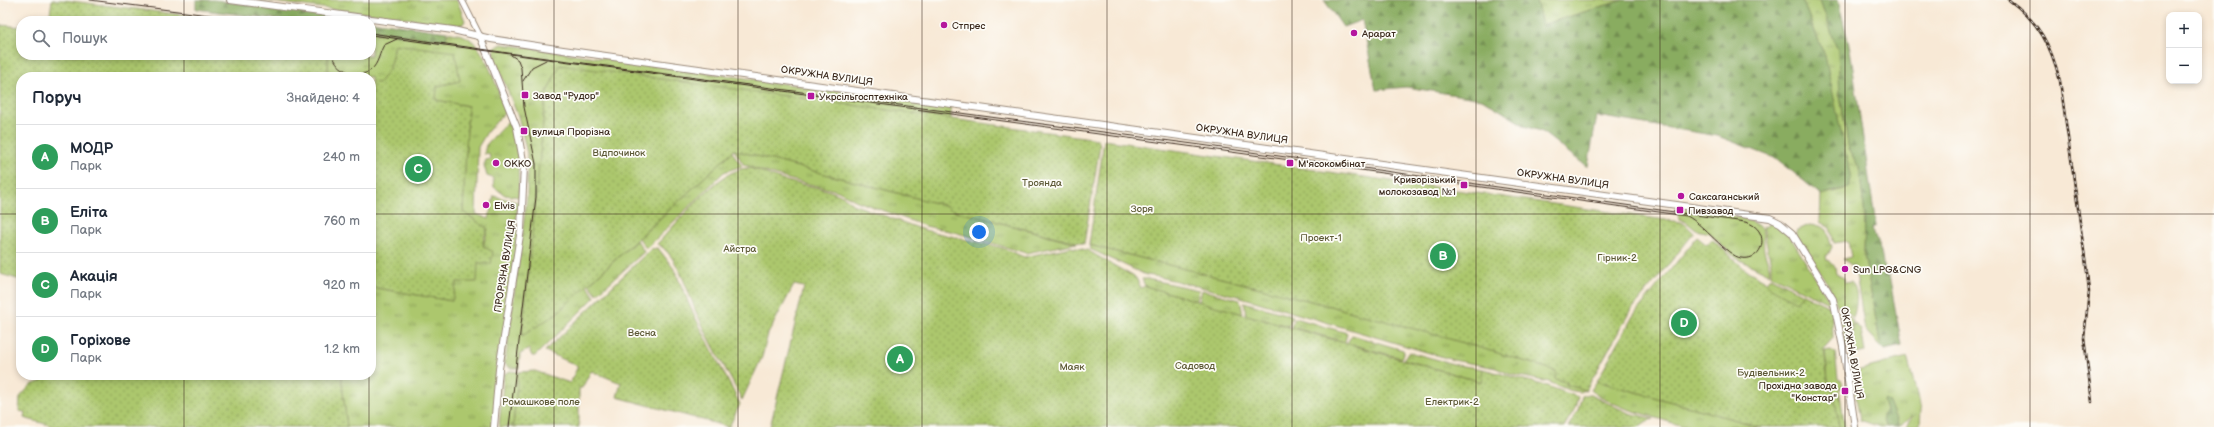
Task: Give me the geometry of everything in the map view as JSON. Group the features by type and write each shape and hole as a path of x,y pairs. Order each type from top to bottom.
{"main road":[{"name":"ОКРУЖНА ВУЛИЦЯ","path":"230,0 349,16"},
{"name":"ОКРУЖНА ВУЛИЦЯ","path":"376,20 453,30 563,50 1770,218 1780,223 1792,234 1833,299 1843,347 1855,427"},
{"name":"ПРОРІЗНА ВУЛИЦЯ","path":"480,36 517,128 524,166 521,229 499,369 494,427"}],"street":[{"name":"ПРОРІЗНА ВУЛИЦЯ","path":"462,0 480,36"}],"green space":[{"path":"52,0 63,0 192,16 50,16"},
{"path":"196,0 214,0 331,16 251,16 196,9"},
{"path":"258,0 457,0 465,21 462,25 458,25"},
{"path":"1324,0 1536,0 1542,25 1623,0 1802,0 1825,56 1851,179 1849,187 1821,195 1777,159 1718,136 1597,116 1588,166 1586,166 1541,131 1527,127 1482,99 1406,87 1376,90 1362,20 1343,27"},
{"path":"1536,0 1623,0 1542,25"},
{"path":"1802,0 1820,0 1838,51 1840,95 1849,150 1859,167 1865,216 1864,254 1881,347 1865,330 1855,268 1843,259 1851,257 1848,241 1834,243 1830,228 1820,222 1821,195 1845,189 1825,56"},
{"path":"1820,0 1838,0 1850,49 1876,226 1872,228 1881,252 1884,270 1888,270 1902,346 1884,350 1881,347 1864,254 1865,216 1859,167 1849,150 1840,95 1838,51"},
{"path":"376,22 447,32 446,40 376,32"},
{"path":"0,25 16,27 16,60 328,60 329,72 16,72 16,279 0,274"},
{"path":"376,32 446,40 447,32 463,35 469,38 477,46 487,63 506,111 487,132 478,147 476,214 489,219 494,196 521,203 521,208 517,211 516,226 520,233 494,427 347,427 342,380 376,380 376,288 452,301 457,282 478,263 488,249 483,246 488,229 463,212 468,106 436,100 437,86 459,81 455,52 394,48 389,69 379,83 376,83 376,72 328,71 328,60 376,60"},
{"path":"395,44 455,52 460,81 437,86 436,100 468,106 463,212 488,229 484,237 483,246 493,252 491,264 478,263 477,282 457,282 452,301 376,288 376,83 379,83 389,69"},
{"path":"502,44 951,107 951,119 560,66 546,94 536,198 556,314 587,285 595,297 535,356 532,356 529,349 520,354 519,368 510,368 505,364 527,197 527,153 518,116 494,57 494,48"},
{"path":"560,65 1098,139 1100,145 1084,244 951,210 947,206 734,150 556,314 522,336 546,94"},
{"path":"509,120 518,153 519,197 505,195 494,187 493,178 487,176 484,165 486,160 490,159 489,153 484,154 486,145"},
{"path":"1104,140 1680,222 1685,224 1694,233 1629,313 1586,390 1567,385 1567,382 1555,379 1556,371 1440,336 1323,304 1089,245"},
{"path":"734,150 947,206 952,210 1077,243 1026,253 954,232 925,226 857,201 838,191 784,178 744,165"},
{"path":"732,152 742,166 724,172 647,248 645,247 639,238"},
{"path":"750,168 782,180 830,191 847,199 852,204 924,230 1003,248 1024,257 1071,247 1087,250 1136,278 1141,288 1145,286 1481,382 1483,369 1547,386 1578,397 1575,408 1564,427 770,427 804,287 794,285 768,334 762,357 742,400 701,323 676,264 664,249 657,244 687,211 713,186 726,176 738,170"},
{"path":"1676,207 1735,216 1756,224 1761,229 1763,234 1764,250 1769,265 1769,274 1736,258 1709,233 1696,230 1686,222 1679,219"},
{"path":"1770,222 1778,225 1789,235 1832,305 1771,275 1771,264 1763,227 1768,226"},
{"path":"1809,225 1820,226 1827,230 1832,247 1828,255 1826,255 1827,261 1829,260 1835,267 1836,274 1844,278 1845,283 1851,282 1854,285 1856,290 1856,299 1853,318 1843,307 1838,307 1829,286 1796,235 1796,231"},
{"name":"Будівельник-2","path":"1697,237 1707,245 1712,239 1746,270 1764,280 1771,288 1796,302 1803,294 1832,308 1833,338 1824,348 1829,389 1834,392 1839,427 1761,427 1597,381 1633,316"},
{"path":"637,240 644,252 597,294 589,284"},
{"path":"1089,245 1324,304 1441,336 1557,371 1555,379 1567,382 1567,385 1586,390 1580,392 1568,390 1549,382 1509,374 1496,368 1453,360 1241,297 1160,277 1146,275 1090,249"},
{"name":"Весна","path":"658,248 674,269 693,313 740,404 729,427 617,397 621,383 591,371 582,388 579,388 579,427 513,427 518,372 535,371 570,383 578,366 545,351 651,249"},
{"path":"1770,277 1803,294 1796,303 1770,288 1766,283"},
{"path":"1142,279 1199,290 1197,301 1145,286"},
{"path":"1202,290 1240,300 1243,314 1199,302"},
{"path":"1244,302 1292,316 1289,326 1246,315"},
{"path":"1843,310 1853,321 1848,347 1846,346 1839,311"},
{"path":"1295,318 1347,333 1345,342 1291,327"},
{"path":"1854,323 1861,330 1865,352 1853,354 1850,348"},
{"path":"1352,335 1403,350 1404,352 1401,358 1347,343"},
{"path":"1830,350 1835,352 1838,379 1842,381 1843,388 1839,388 1845,427 1839,427 1834,392 1829,389 1825,351"},
{"path":"1409,352 1457,365 1483,369 1481,382 1403,359"},
{"path":"1907,357 1921,410 1920,425 1906,427 1912,415 1901,426 1898,426 1896,418 1883,401 1886,411 1882,415 1884,424 1888,427 1880,427 1860,420 1852,375 1853,372"},
{"path":"510,371 518,372 513,427 499,427 504,374"},
{"path":"342,380 347,427 56,427 24,418 25,412 19,411 20,397 31,385 42,381"},
{"path":"1597,381 1761,427 1686,427 1627,409 1599,397 1591,390"},
{"path":"1588,394 1629,413 1654,419 1647,421 1638,427 1568,427 1578,410 1582,396"},
{"path":"1885,399 1889,402 1899,427 1888,427 1884,424 1882,415 1886,411 1883,401"}],"tram line":[{"path":"90,0 216,16"},
{"path":"376,34 508,53 1201,145 1745,222 1753,225 1759,231 1762,244 1760,250 1755,255 1749,258 1741,258 1729,252 1687,216 1290,160 376,36"},
{"path":"368,72 376,64 384,45 397,39"},
{"path":"509,427 536,197 536,164 524,107 521,68 518,60 511,55"},
{"path":"335,60 338,65 348,72"},
{"path":"523,81 532,67 546,60"}],"railway":[{"path":"2009,0 2028,17 2042,35 2048,45 2060,81 2089,292 2084,338 2092,402"}],"place":[{"name":"Стпрес","path":"944,25"},
{"name":"Арарат","path":"1354,33"},
{"name":"Завод \"Рудор\"","path":"525,95"},
{"name":"Укрсільгосптехніка","path":"811,96"},
{"name":"вулиця Прорізна","path":"524,131"},
{"name":"ОККО","path":"496,163"},
{"name":"М'ясокомбінат","path":"1290,163"},
{"name":"Акація","path":"418,169"},
{"name":"Криворізький молокозавод №1","path":"1464,185"},
{"name":"Саксаганський","path":"1681,196"},
{"name":"Elvis","path":"486,205"},
{"name":"Пивзавод","path":"1680,210"},
{"name":"Еліта","path":"1443,256"},
{"name":"Sun LPG&CNG","path":"1845,269"},
{"name":"Горіхове","path":"1684,323"},
{"name":"МОДР","path":"900,359"},
{"name":"Прохідна завода \"Констар\"","path":"1845,391"}],"park label":[{"name":"Відпочинок","path":"619,152"},
{"name":"Троянда","path":"1042,182"},
{"name":"Зоря","path":"1142,208"},
{"name":"Проект-1","path":"1321,237"},
{"name":"Айстра","path":"740,248"},
{"name":"Гірник-2","path":"1617,257"},
{"name":"Садовод","path":"1195,365"},
{"name":"Маяк","path":"1072,366"},
{"name":"Ромашкове поле","path":"541,401"},
{"name":"Електрик-2","path":"1452,401"}]}
